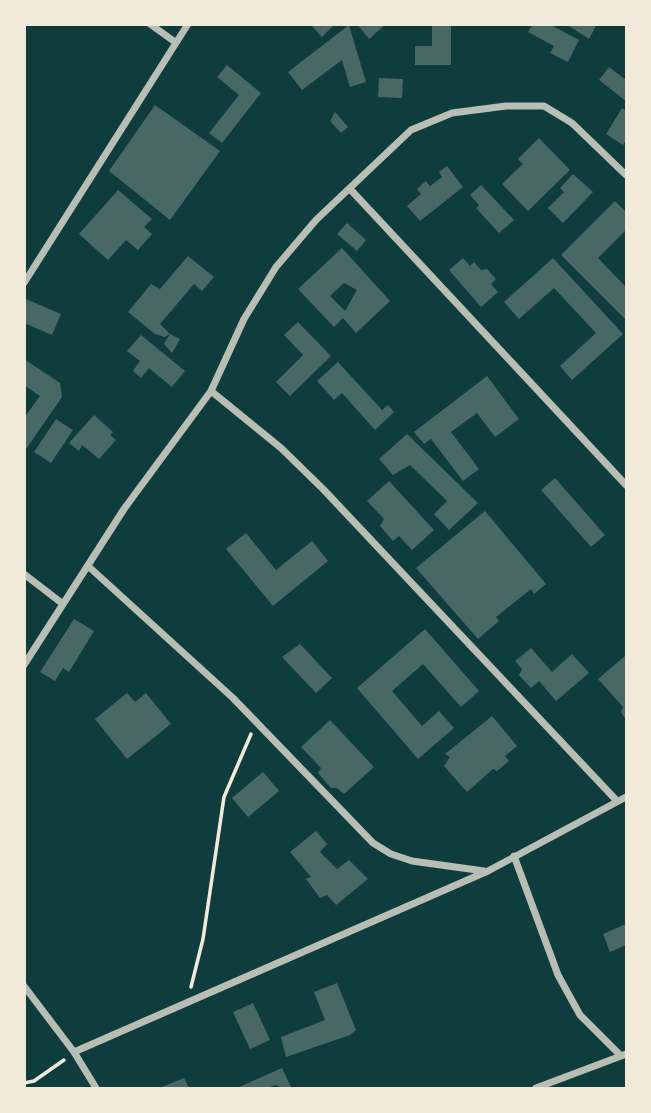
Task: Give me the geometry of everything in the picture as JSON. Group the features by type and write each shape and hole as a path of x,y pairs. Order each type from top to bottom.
{"street":[{"path":"150,24 175,42"},
{"path":"24,283 188,24"},
{"path":"24,666 124,509 211,391 244,318 276,267 316,220 411,130 452,113 506,106 544,106 572,122 626,176"},
{"path":"350,189 626,485"},
{"path":"211,391 281,448 323,489 617,801"},
{"path":"88,566 233,698 373,843 391,854 412,861 488,872"},
{"path":"24,573 64,604"},
{"path":"74,1052 488,872 626,797"},
{"path":"514,856 558,975 580,1015 624,1055 536,1088"},
{"path":"24,986 74,1052 96,1088"}],"path":[{"path":"187,1003 203,939 224,796 256,722"},
{"path":"24,1083 34,1081 74,1052"}],"building":[{"path":"310,24 335,24 322,37"},
{"path":"357,24 386,24 369,39"},
{"path":"432,24 451,24 451,65 415,65 415,46 432,46"},
{"path":"533,24 549,24 579,40 568,62 550,53 554,46 528,32"},
{"path":"566,24 597,24 589,39"},
{"path":"349,25 366,82 350,87 342,60 302,90 288,72"},
{"path":"227,65 261,93 222,143 209,133 239,95 217,77"},
{"path":"609,67 626,80 626,101 599,80"},
{"path":"379,78 403,79 402,98 378,97"},
{"path":"155,105 220,151 170,220 109,171"},
{"path":"622,108 626,111 626,140 623,145 606,134"},
{"path":"335,112 348,127 341,133 330,121"},
{"path":"539,138 570,170 528,211 502,184 523,164 518,159"},
{"path":"447,166 463,187 420,221 407,206 421,194 417,189 426,181 430,186 442,177 439,172"},
{"path":"573,174 593,192 563,223 548,208 564,192 560,188"},
{"path":"481,185 514,220 499,233 476,208 479,205 470,195"},
{"path":"118,190 152,219 144,227 152,234 138,250 126,240 108,260 79,234"},
{"path":"615,201 626,212 626,230 598,258 626,287 626,320 561,255"},
{"path":"347,223 366,240 357,251 337,234"},
{"path":"342,248 390,301 356,333 343,318 334,327 298,289","holes":["344,283 357,290 345,311 330,296"]},
{"path":"188,256 214,277 202,291 194,284 160,324 170,334 165,337 155,334 128,312 151,284 160,289"},
{"path":"463,258 470,266 474,262 481,270 487,269 496,279 491,284 498,292 481,307 449,270"},
{"path":"553,258 623,334 572,380 560,366 596,333 554,288 519,319 504,302"},
{"path":"26,299 61,314 52,335 24,323"},
{"path":"298,322 331,356 290,396 276,382 303,355 284,335"},
{"path":"170,334 180,339 172,353 164,344"},
{"path":"141,335 185,371 172,387 149,368 141,378 133,371 140,361 127,351"},
{"path":"24,359 60,383 62,397 24,452 24,418 40,396 24,385"},
{"path":"338,362 382,410 388,405 394,412 375,430 342,393 334,400 317,381"},
{"path":"487,376 519,419 495,437 477,413 451,432 479,469 463,481 431,439 424,444 414,432"},
{"path":"94,415 113,432 110,435 116,440 99,459 82,445 79,451 69,443"},
{"path":"56,419 73,430 51,463 34,452"},
{"path":"407,434 478,503 449,530 434,514 447,501 410,465 393,475 379,459"},
{"path":"555,478 605,535 591,547 541,490"},
{"path":"389,481 434,530 412,550 399,536 393,541 380,526 384,519 367,501"},
{"path":"485,511 546,584 534,594 531,589 496,617 499,621 478,639 416,568"},
{"path":"246,533 276,570 312,541 328,561 273,606 226,549"},
{"path":"74,619 94,631 69,672 63,668 55,681 40,672"},
{"path":"425,629 479,691 461,707 423,664 392,691 422,726 439,711 454,728 418,759 357,688"},
{"path":"300,644 332,678 316,693 282,657"},
{"path":"531,648 552,672 572,654 589,673 556,701 539,681 531,688 519,675 522,669 515,661"},
{"path":"625,656 626,720 621,712 623,707 598,679"},
{"path":"127,693 135,702 146,693 171,724 127,759 95,719"},
{"path":"492,716 517,746 505,756 509,761 497,771 493,769 467,792 444,766 450,757 445,754"},
{"path":"330,720 374,767 344,794 337,788 331,788 318,773 321,768 301,747"},
{"path":"263,772 279,791 248,817 232,798"},
{"path":"316,831 327,844 320,852 337,869 349,860 368,879 336,905 327,895 320,898 306,879 311,877 290,852"},
{"path":"626,924 626,945 610,952 603,934"},
{"path":"337,983 356,1030 350,1035 286,1057 281,1037 325,1020 314,992"},
{"path":"253,1003 270,1040 250,1049 233,1012"},
{"path":"282,1068 291,1087 282,1088 276,1085 267,1088 237,1088"},
{"path":"184,1078 189,1088 159,1088"}]}
